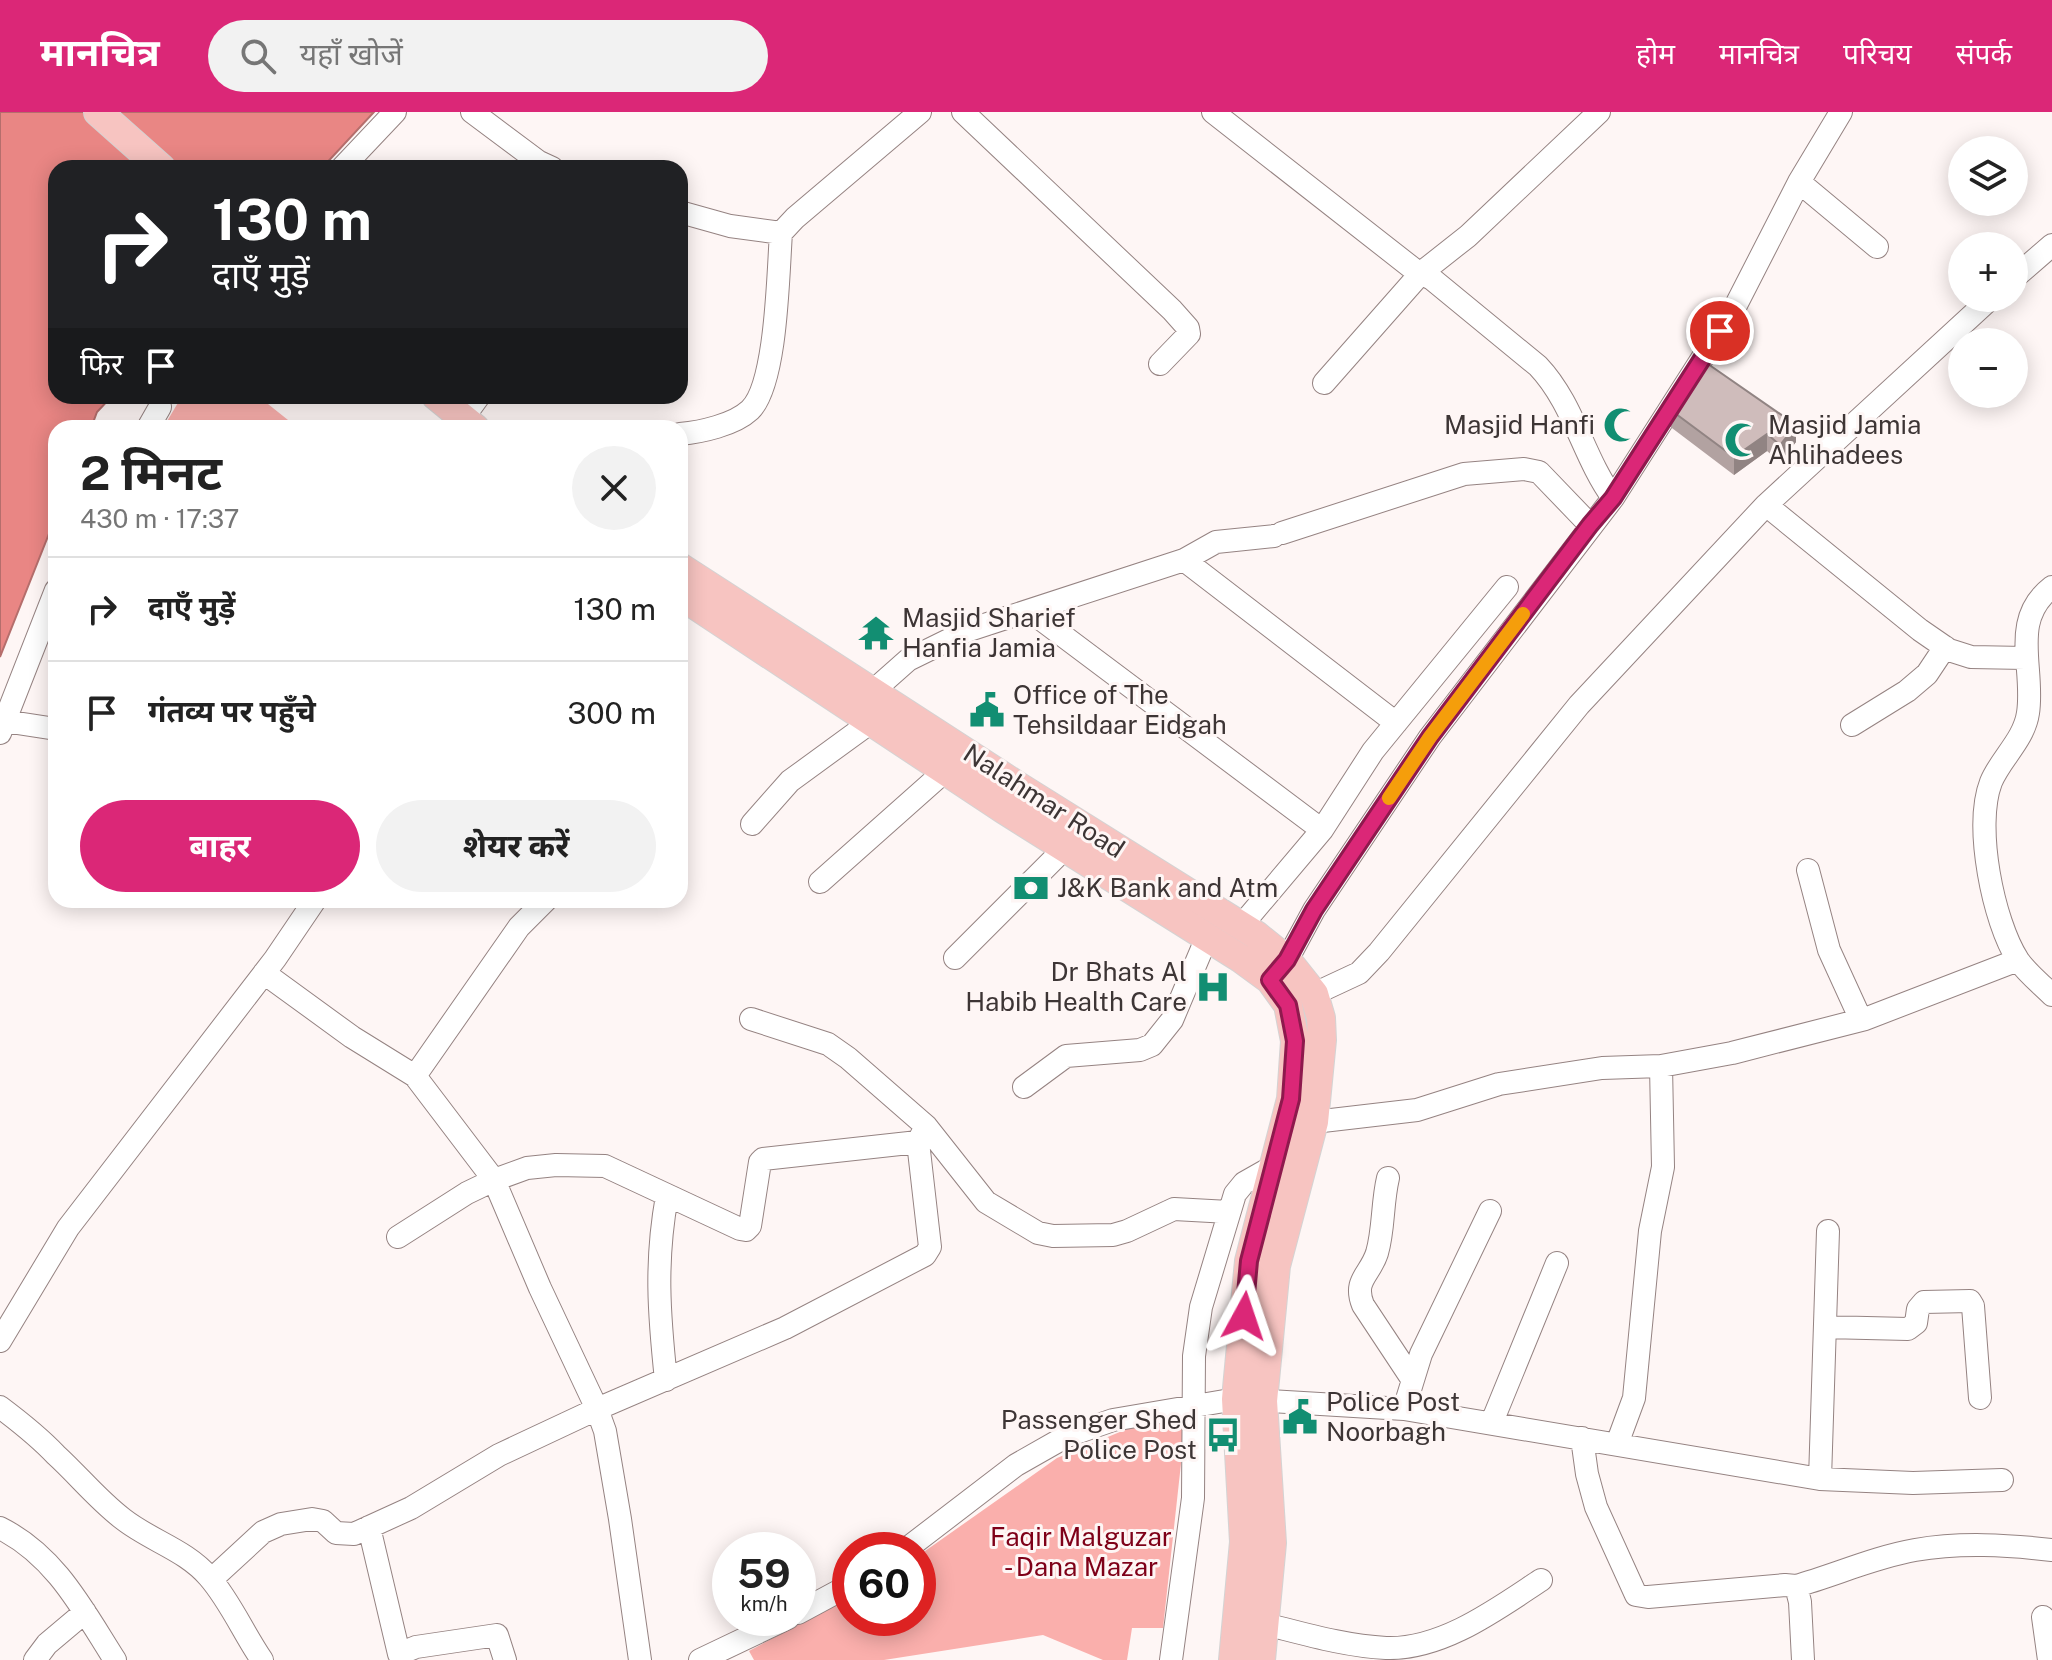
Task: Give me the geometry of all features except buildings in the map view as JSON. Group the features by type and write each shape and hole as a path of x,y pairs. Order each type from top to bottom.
{"main road":[{"path":"98,112 152,160"},
{"path":"452,404 472,414"},
{"name":"Nalahmar Road","path":"688,572 1241,926 1279,970 1295,1041 1291,1099 1249,1261 1250,1400 1244,1542 1233,1660"},
{"name":"Nalahmar Road","path":"688,600 1065,848 1207,937 1279,970 1314,994 1321,1018 1322,1040 1314,1122 1276,1266 1250,1400 1272,1543 1261,1660"}],"street":[{"path":"350,160 395,112"},
{"path":"472,112 536,160"},
{"path":"688,433 738,418 750,410 759,397 767,375 773,340 781,233 920,112"},
{"path":"963,112 1188,328 1189,334 1160,364"},
{"path":"1213,112 1444,288 1538,366 1551,380 1589,453 1596,473 1613,498"},
{"path":"1324,383 1421,273 1468,236 1599,112"},
{"path":"1279,970 1314,910 1430,737 1613,498 1735,307 1799,182 1841,112"},
{"path":"1799,182 1877,247"},
{"path":"688,214 730,226 781,233"},
{"path":"2028,266 2052,245"},
{"path":"1314,994 1359,973 1579,705 1766,505 1976,312"},
{"path":"153,420 160,407"},
{"path":"873,691 908,660 969,630 1184,560 1216,542 1278,534 1464,474 1524,469 1539,472 1590,525"},
{"path":"1766,505 1945,647 1971,657 2025,658"},
{"path":"1184,560 1396,723"},
{"path":"1241,926 1322,830 1373,751 1507,587"},
{"path":"2052,587 2034,607 2029,619 2025,658 2028,715 2021,735 1993,778 1985,807 1989,882 1994,902 2018,960 2052,995"},
{"path":"48,610 2,727 48,729"},
{"path":"1030,611 1322,830"},
{"path":"1852,725 1907,691 1927,674 1945,647"},
{"path":"752,824 790,781 871,722"},
{"path":"820,882 945,771"},
{"path":"955,958 1065,848"},
{"path":"1808,870 1829,950 1861,1020"},
{"path":"0,1341 68,1228 264,973 309,908"},
{"path":"415,1076 519,927 538,908"},
{"path":"1024,1087 1066,1056 1140,1050 1152,1045 1172,1020 1207,937"},
{"path":"1314,1122 1417,1110 1499,1084 1602,1068 1661,1066 1732,1053 1861,1020 2018,960"},
{"path":"264,973 352,1037 415,1076 494,1180 597,1409 610,1456 640,1660"},
{"path":"751,1019 828,1044 848,1058 986,1202 1038,1233 1053,1236 1113,1235 1174,1209 1229,1212"},
{"path":"1617,1444 1634,1398 1650,1231 1663,1167 1661,1066"},
{"path":"398,1237 467,1193 527,1168 597,1165 746,1230 750,1226 763,1159 922,1134"},
{"path":"212,1579 252,1539 281,1524 319,1519 336,1533 354,1534 411,1508 499,1455 806,1318 925,1255 930,1247 922,1134"},
{"path":"1171,1660 1193,1498 1194,1356 1201,1307 1235,1194 1244,1183 1274,1166"},
{"path":"1388,1178 1378,1249 1360,1284 1359,1294 1363,1305 1412,1379"},
{"path":"666,1380 657,1276 659,1237 667,1196"},
{"path":"1404,1409 1412,1379 1436,1319 1490,1211"},
{"path":"1820,1479 1828,1231"},
{"path":"1492,1422 1557,1263"},
{"path":"1825,1327 1908,1329 1916,1323 1918,1309 1924,1302 1970,1301 1973,1306 1980,1398"},
{"path":"929,1532 1016,1465 1067,1436 1113,1420 1195,1405 1250,1400 1404,1409 1820,1479 1913,1483 2002,1480"},
{"path":"0,1407 56,1454 123,1519 146,1536 182,1553 212,1579 262,1660"},
{"path":"1582,1438 1596,1507 1636,1595 1648,1597 1796,1586 1914,1550 1983,1545 2052,1550"},
{"path":"369,1527 394,1657 416,1647 497,1635 505,1660"},
{"path":"0,1528 15,1535 41,1555 68,1585 115,1660"},
{"path":"1265,1624 1344,1643 1389,1648 1434,1640 1472,1624 1541,1580"},
{"path":"1796,1586 1800,1602 1803,1660"},
{"path":"35,1660 47,1644 85,1612"},
{"path":"2043,1617 2049,1660"},
{"path":"700,1660 750,1636"}],"green space":[{"path":"177,404 268,404 288,420 168,420"},
{"name":"Faqir Malguzar - Dana Mazar","path":"1186,1418 1163,1628 1132,1628 1127,1660 1103,1660 1043,1635 884,1660 754,1660 749,1651 777,1636 816,1636 816,1615 832,1607 832,1636 936,1636 936,1543 1057,1458 1127,1429"}],"shaded area":[{"path":"0,112 374,112 329,160 48,160 48,404 104,404 94,420 48,420 48,536 0,657"}],"slow traffic":[{"path":"1389,798 1430,737 1523,614"}],"place":[{"name":"Masjid Hanfi","path":"1621,425"},
{"name":"Masjid Jamia Ahlihadees","path":"1742,440"},
{"name":"Masjid Sharief Hanfia Jamia","path":"876,633"},
{"name":"Office of The Tehsildaar Eidgah","path":"987,710"},
{"name":"J&K Bank and Atm","path":"1031,888"},
{"name":"Dr Bhats Al Habib Health Care","path":"1213,987"},
{"name":"Police Post Noorbagh","path":"1300,1417"},
{"name":"Passenger Shed Police Post","path":"1223,1435"}],"route":[{"path":"1244,1316 1249,1261 1291,1099 1295,1041 1288,1005 1270,980 1287,960 1314,910 1430,737 1613,498 1720,331"}]}
